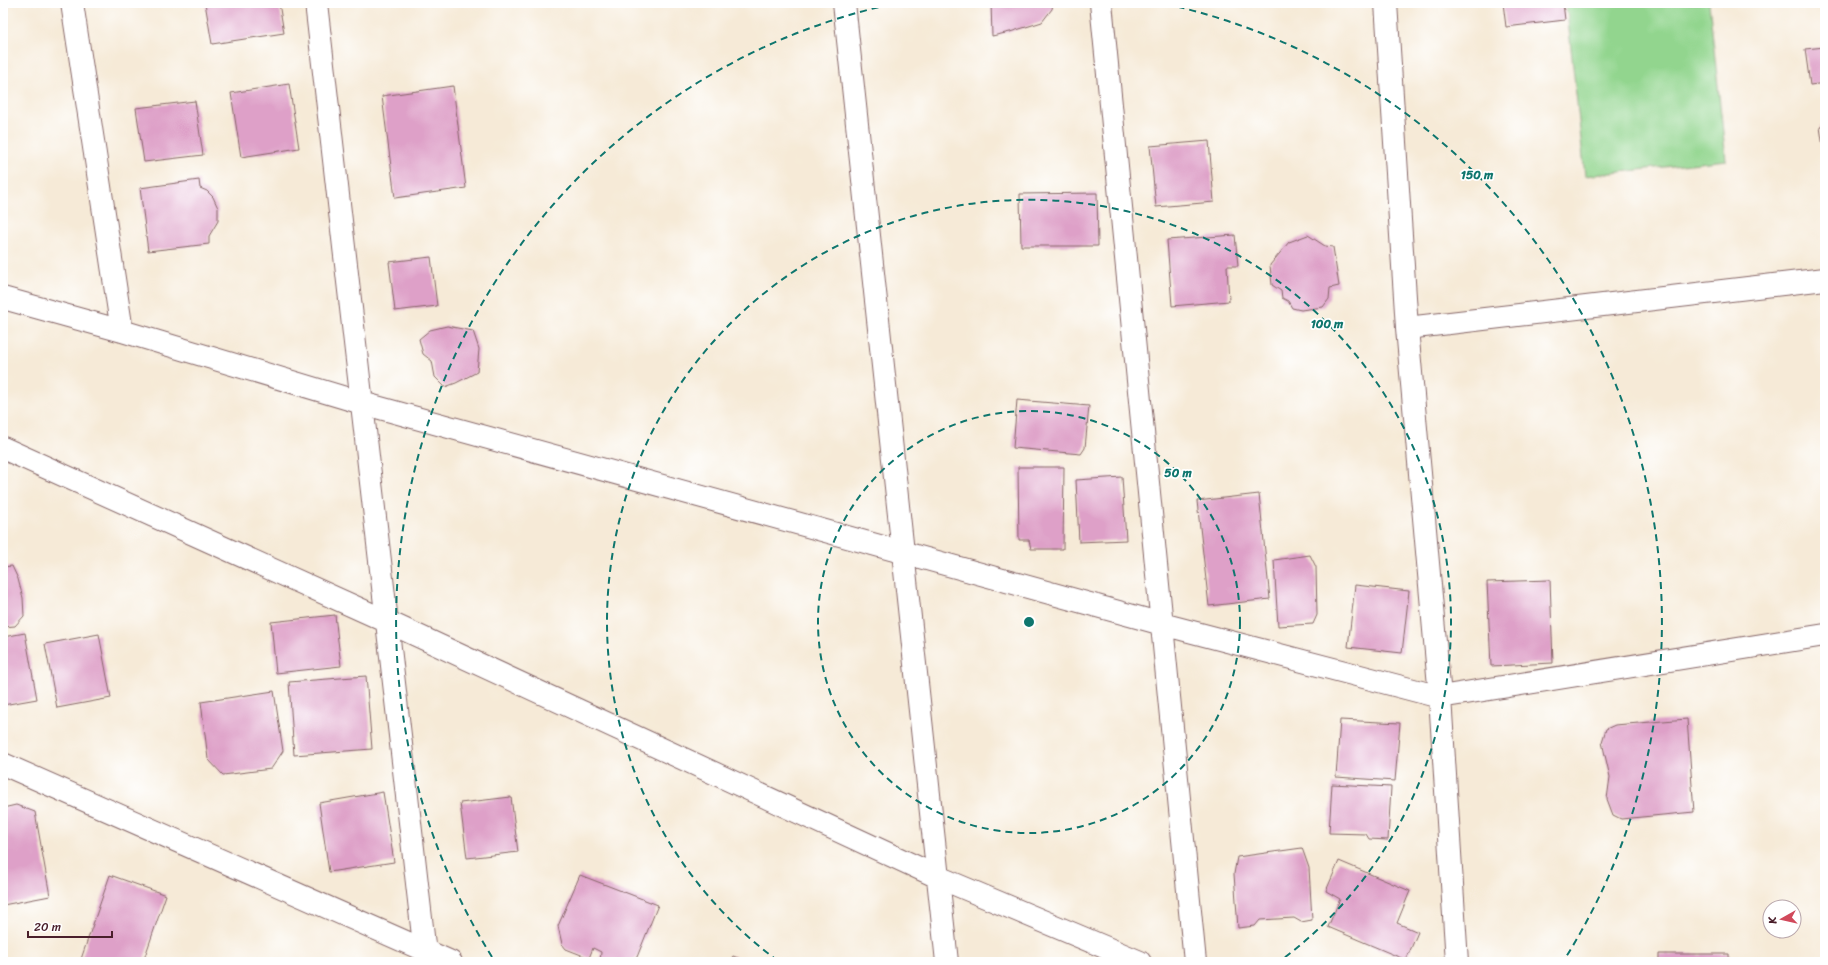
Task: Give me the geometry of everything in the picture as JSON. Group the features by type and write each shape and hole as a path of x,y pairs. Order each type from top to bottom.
{"street":[{"path":"72,3 122,331"},
{"path":"316,3 425,956"},
{"path":"844,3 947,962"},
{"path":"1101,3 1195,962"},
{"path":"1386,3 1407,328 1440,697 1457,962"},
{"path":"1407,328 1825,279"},
{"path":"3,298 122,331 362,403 1162,624 1440,697 1825,635"},
{"path":"3,448 386,621 938,877 1140,962"},
{"path":"3,764 425,956 451,962"}],"green space":[{"path":"1566,3 1709,3 1726,160 1585,176"}],"building":[{"path":"205,3 279,3 284,33 212,44"},
{"path":"991,3 1053,3 1052,9 1042,22 992,36"},
{"path":"1503,3 1563,3 1565,20 1506,27"},
{"path":"1825,47 1825,83 1810,85 1805,49"},
{"path":"289,84 299,148 241,157 231,93"},
{"path":"453,86 466,188 395,198 382,96"},
{"path":"195,101 203,155 144,162 136,108"},
{"path":"1825,126 1825,154 1824,154 1820,127"},
{"path":"1209,141 1214,202 1156,207 1150,146"},
{"path":"199,180 200,188 207,191 213,197 218,208 218,221 209,236 209,244 148,251 140,188"},
{"path":"1097,193 1098,246 1021,246 1020,194"},
{"path":"1235,235 1238,266 1227,266 1229,301 1172,306 1167,240"},
{"path":"1308,235 1325,246 1333,247 1339,286 1330,288 1329,299 1323,307 1301,310 1292,308 1288,301 1282,298 1281,291 1272,285 1270,265 1289,242"},
{"path":"431,257 437,306 395,311 389,262"},
{"path":"447,326 473,331 479,349 477,372 445,387 435,377 432,361 423,354 419,339 430,330"},
{"path":"1017,400 1089,406 1085,448 1081,454 1013,448"},
{"path":"1018,467 1064,467 1063,549 1031,549 1029,540 1019,540"},
{"path":"1122,477 1126,540 1079,542 1076,480"},
{"path":"1259,494 1270,599 1209,606 1197,501"},
{"path":"1310,555 1316,567 1317,615 1313,624 1278,626 1274,560"},
{"path":"12,566 18,579 23,598 24,616 15,626 3,627 3,567"},
{"path":"1550,580 1553,663 1491,666 1487,582"},
{"path":"1355,585 1409,591 1402,653 1348,647"},
{"path":"335,615 341,666 276,673 271,622"},
{"path":"25,633 37,699 3,705 3,637"},
{"path":"99,634 111,698 57,708 45,644"},
{"path":"366,676 372,749 294,755 289,682"},
{"path":"274,691 283,751 271,769 223,775 208,759 201,702"},
{"path":"1687,719 1694,812 1621,819 1613,815 1607,799 1610,777 1602,742 1606,729 1615,725"},
{"path":"1340,720 1400,723 1395,781 1336,777"},
{"path":"1332,784 1391,787 1388,840 1369,839 1366,834 1329,833"},
{"path":"383,792 394,862 329,872 319,803"},
{"path":"511,797 518,852 467,858 460,803"},
{"path":"16,805 35,812 50,896 3,905 3,808"},
{"path":"1302,848 1309,868 1312,920 1301,922 1294,918 1260,920 1255,926 1238,928 1234,874 1237,857"},
{"path":"1339,861 1410,891 1397,923 1418,932 1406,960 1328,927 1340,899 1326,891"},
{"path":"110,875 166,895 143,962 80,962"},
{"path":"580,875 658,905 637,957 629,962 600,962 601,952 593,948 589,958 566,949 562,944 558,926"},
{"path":"1659,954 1729,954 1729,962 1659,962"},
{"path":"733,956 748,962 729,962"}]}
